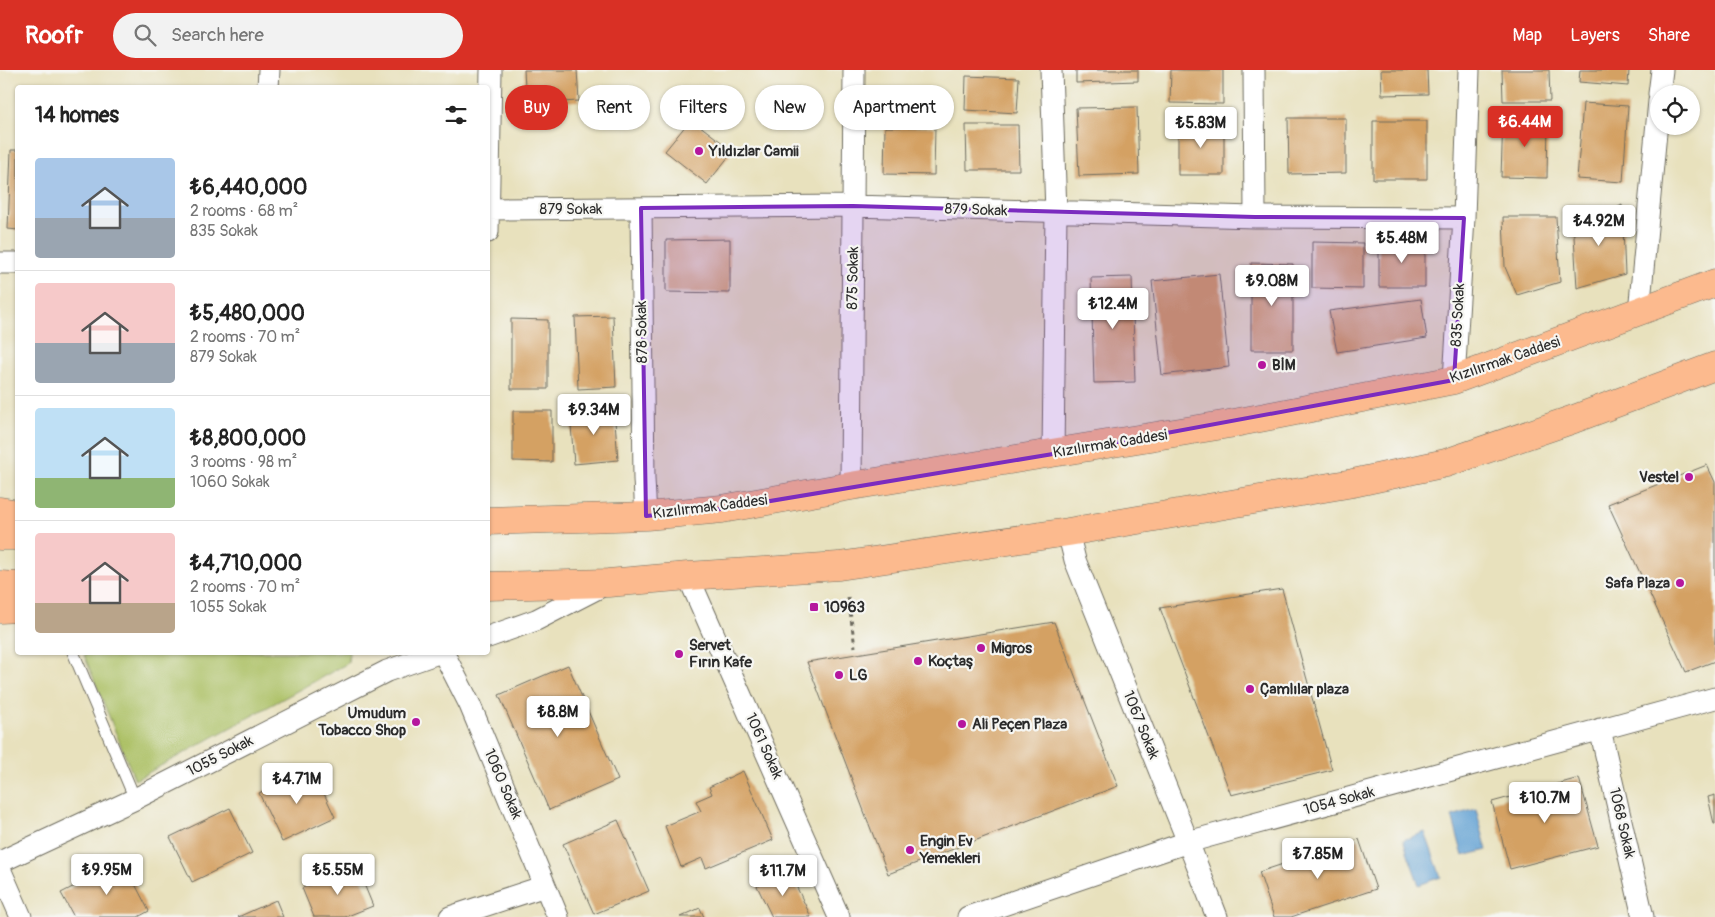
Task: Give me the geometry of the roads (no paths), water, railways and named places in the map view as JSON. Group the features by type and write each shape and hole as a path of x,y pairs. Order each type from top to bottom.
{"main road":[{"name":"Kızılırmak Caddesi","path":"490,521 646,516 722,508 1229,424 1454,380 1715,283"},
{"path":"490,586 608,583 839,566 1068,532 1353,483 1446,463 1574,419 1715,366"},
{"path":"0,511 15,514"},
{"path":"0,536 15,536"},
{"path":"0,585 15,586"},
{"path":"0,610 15,608"}],"street":[{"path":"268,85 269,70"},
{"path":"490,116 491,70"},
{"name":"875 Sokak","path":"851,486 854,70"},
{"path":"1051,70 1056,212 1052,454"},
{"path":"1254,70 1255,218"},
{"name":"835 Sokak","path":"1454,380 1464,218 1469,70"},
{"path":"1660,85 1662,70"},
{"path":"1639,312 1656,135"},
{"name":"879 Sokak","path":"490,209 853,206 1255,218 1464,218"},
{"name":"878 Sokak","path":"641,208 646,516"},
{"path":"0,263 15,263"},
{"name":"1067 Sokak","path":"1068,532 1075,560 1188,842 1216,917"},
{"name":"1061 Sokak","path":"688,576 839,917"},
{"path":"490,635 536,620 608,583"},
{"name":"1055 Sokak","path":"0,862 135,799 387,670 433,655"},
{"name":"1060 Sokak","path":"444,655 470,705 558,917"},
{"name":"1054 Sokak","path":"968,917 1188,842 1715,698"},
{"name":"1068 Sokak","path":"1600,729 1643,917"},
{"path":"0,869 21,917"},
{"path":"450,917 545,886"}],"lane":[{"path":"74,655 135,799"}],"water":[{"path":"1476,809 1487,850 1463,856 1452,816"},
{"path":"1425,832 1441,877 1419,885 1403,840"}],"place":[{"name":"Yıldızlar Camii","path":"699,151"},
{"name":"BİM","path":"1262,365"},
{"name":"Vestel","path":"1689,477"},
{"name":"Safa Plaza","path":"1680,583"},
{"name":"10963","path":"814,607"},
{"name":"Migros","path":"981,648"},
{"name":"Servet Fırın Kafe","path":"679,654"},
{"name":"Koçtaş","path":"918,661"},
{"name":"LG","path":"839,675"},
{"name":"Çamlılar plaza","path":"1250,689"},
{"name":"Umudum Tobacco Shop","path":"416,722"},
{"name":"Ali Peçen Plaza","path":"962,724"},
{"name":"Engin Ev Yemekleri","path":"910,850"}]}
